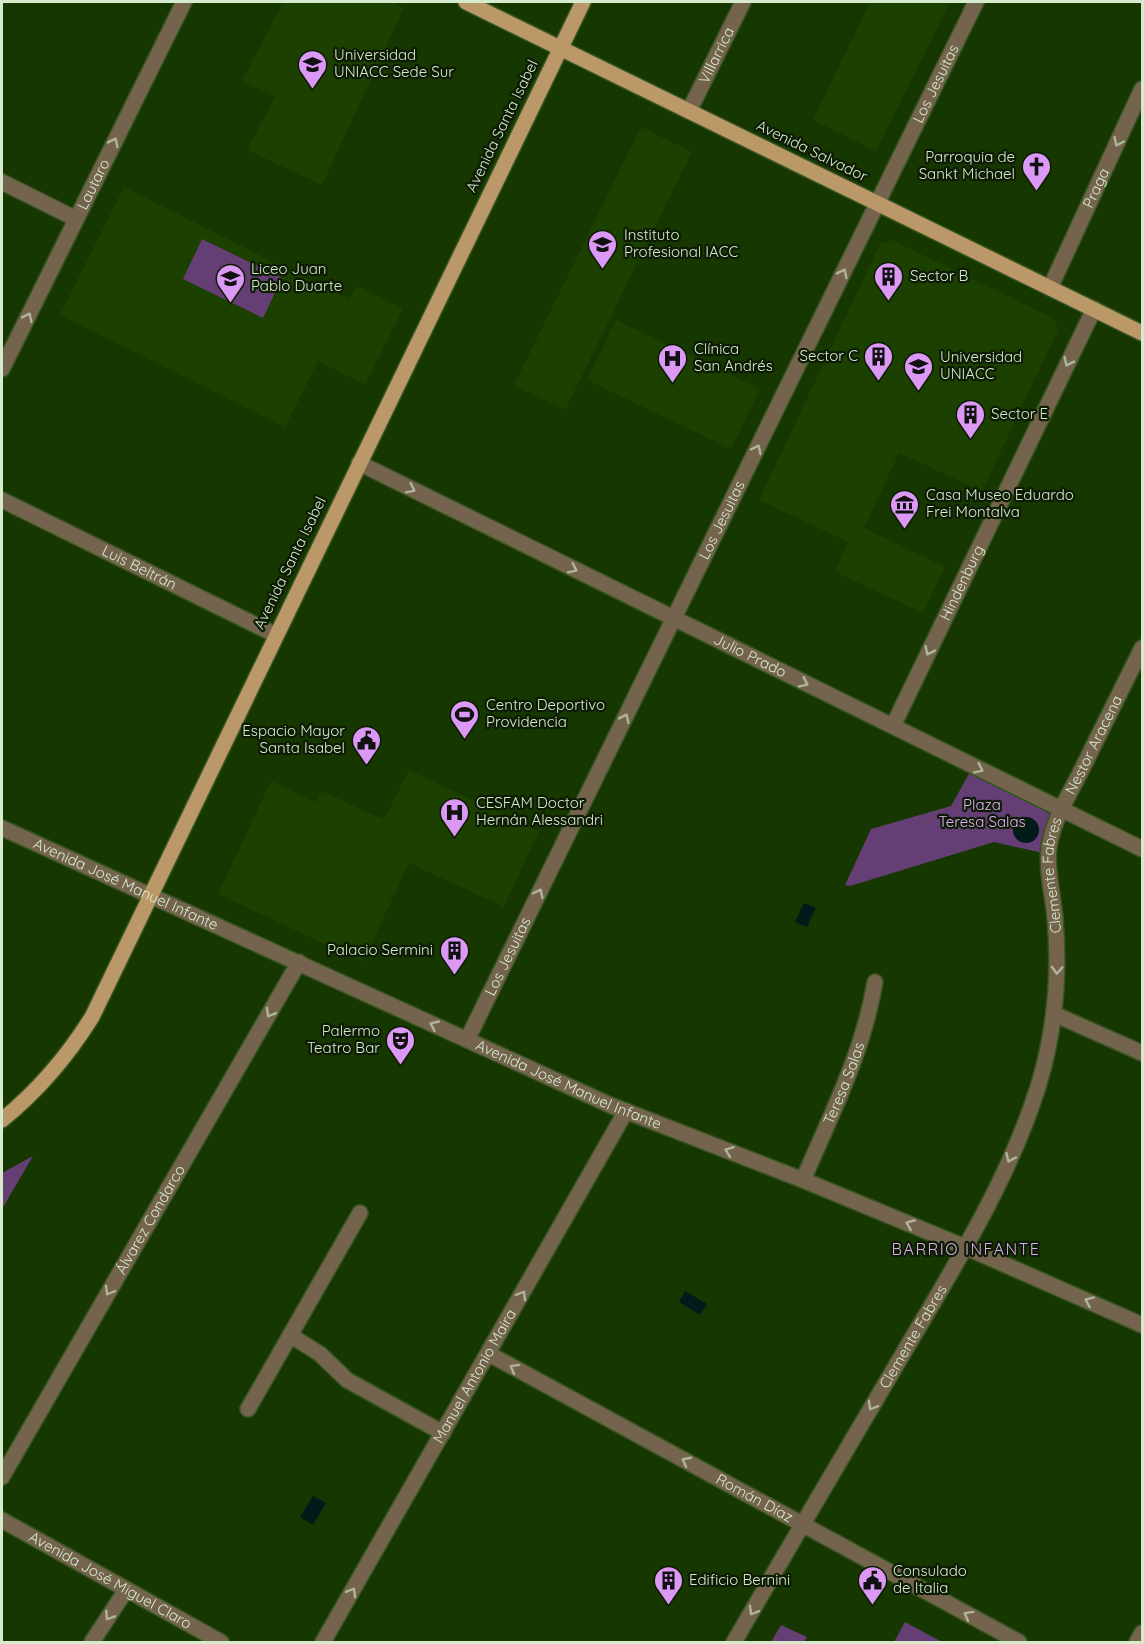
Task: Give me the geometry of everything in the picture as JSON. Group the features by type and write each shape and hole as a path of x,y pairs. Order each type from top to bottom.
{"main road":[{"name":"Avenida Salvador","path":"466,2 1143,333"},
{"name":"Avenida Santa Isabel","path":"2,1120 40,1086 77,1041 92,1017 583,2"}],"street":[{"name":"Lautaro","path":"2,369 7,343 76,219 184,2"},
{"name":"Villarrica","path":"690,111 743,2"},
{"name":"Los Jesuitas","path":"467,1040 976,2"},
{"name":"Praga","path":"1050,288 1143,89"},
{"path":"2,182 76,219"},
{"name":"Hindenburg","path":"893,726 1094,309"},
{"name":"Julio Prado","path":"358,463 1143,849"},
{"name":"Luis Beltrán","path":"2,500 276,635"},
{"name":"Nestor Aracena","path":"1062,809 1143,648"},
{"name":"Clemente Fabres","path":"734,1642 965,1247 998,1184 1023,1129 1038,1086 1050,1041 1054,1014 1058,965 1048,850 1053,828 1062,809"},
{"name":"Avenida José Manuel Infante","path":"2,828 627,1112 803,1180 965,1247 1143,1325"},
{"name":"Álvarez Condarco","path":"2,1477 299,962"},
{"name":"Teresa Salas","path":"803,1180 854,1063 871,1006 875,982"},
{"path":"1054,1014 1143,1053"},
{"name":"Manuel Antonio Maira","path":"323,1642 627,1112"},
{"path":"248,1409 360,1213"},
{"path":"290,1335 320,1354 347,1380 443,1433"},
{"name":"Román Díaz","path":"489,1354 1019,1642"},
{"name":"Avenida José Miguel Claro","path":"2,1520 221,1642"},
{"path":"92,1642 126,1590"},
{"path":"1137,1642 1143,1633"}],"shaded area":[{"name":"Universidad UNIACC Sede Sur","path":"283,2 390,2 404,8 322,185 247,150 275,97 242,81"},
{"path":"870,2 950,2 876,151 813,120"},
{"name":"Instituto Profesional IACC","path":"641,127 692,152 565,410 514,385"},
{"name":"Liceo Juan Pablo Duarte","path":"124,187 349,300 357,286 403,309 365,385 318,361 285,427 60,315"},
{"name":"Universidad UNIACC","path":"892,240 1055,319 1058,330 982,491 899,453 864,528 945,567 923,613 835,572 848,542 759,500 880,244"},
{"name":"Clínica San Andrés","path":"616,320 760,389 731,449 587,380"},
{"path":"409,770 539,831 504,907 409,863 363,962 218,894 271,781 316,802 322,791 384,820"}],"green space":[{"path":"202,239 282,278 263,318 183,279"},
{"name":"Plaza Teresa Salas","path":"970,772 1052,815 1043,853 994,842 850,886 845,885 871,829 951,806"},
{"path":"33,1156 2,1209 2,1173"},
{"path":"905,1622 942,1642 894,1642"},
{"path":"781,1625 807,1637 804,1642 771,1642"}],"water":[{"path":"1026,817 1035,821 1039,830 1035,839 1026,843 1017,839 1013,830 1017,821"},
{"path":"804,903 816,908 807,927 795,922"},
{"path":"685,1291 707,1304 700,1315 679,1302"},
{"path":"313,1496 326,1503 313,1525 300,1517"}],"place":[{"name":"Universidad UNIACC Sede Sur","path":"313,90"},
{"name":"Parroquia de Sankt Michael","path":"1036,192"},
{"name":"Instituto Profesional IACC","path":"603,270"},
{"name":"Sector B","path":"889,302"},
{"name":"Liceo Juan Pablo Duarte","path":"230,304"},
{"name":"Sector C","path":"879,382"},
{"name":"Clínica San Andrés","path":"673,384"},
{"name":"Universidad UNIACC","path":"919,392"},
{"name":"Sector E","path":"970,440"},
{"name":"Casa Museo Eduardo Frei Montalva","path":"905,530"},
{"name":"Centro Deportivo Providencia","path":"465,740"},
{"name":"Espacio Mayor Santa Isabel","path":"366,766"},
{"name":"CESFAM Doctor Hernán Alessandri","path":"455,838"},
{"name":"Palacio Sermini","path":"454,976"},
{"name":"Palermo Teatro Bar","path":"401,1066"},
{"name":"Edificio Bernini","path":"668,1606"},
{"name":"Consulado de Italia","path":"872,1606"}],"district":[{"name":"BARRIO INFANTE","path":"966,1249"}]}
